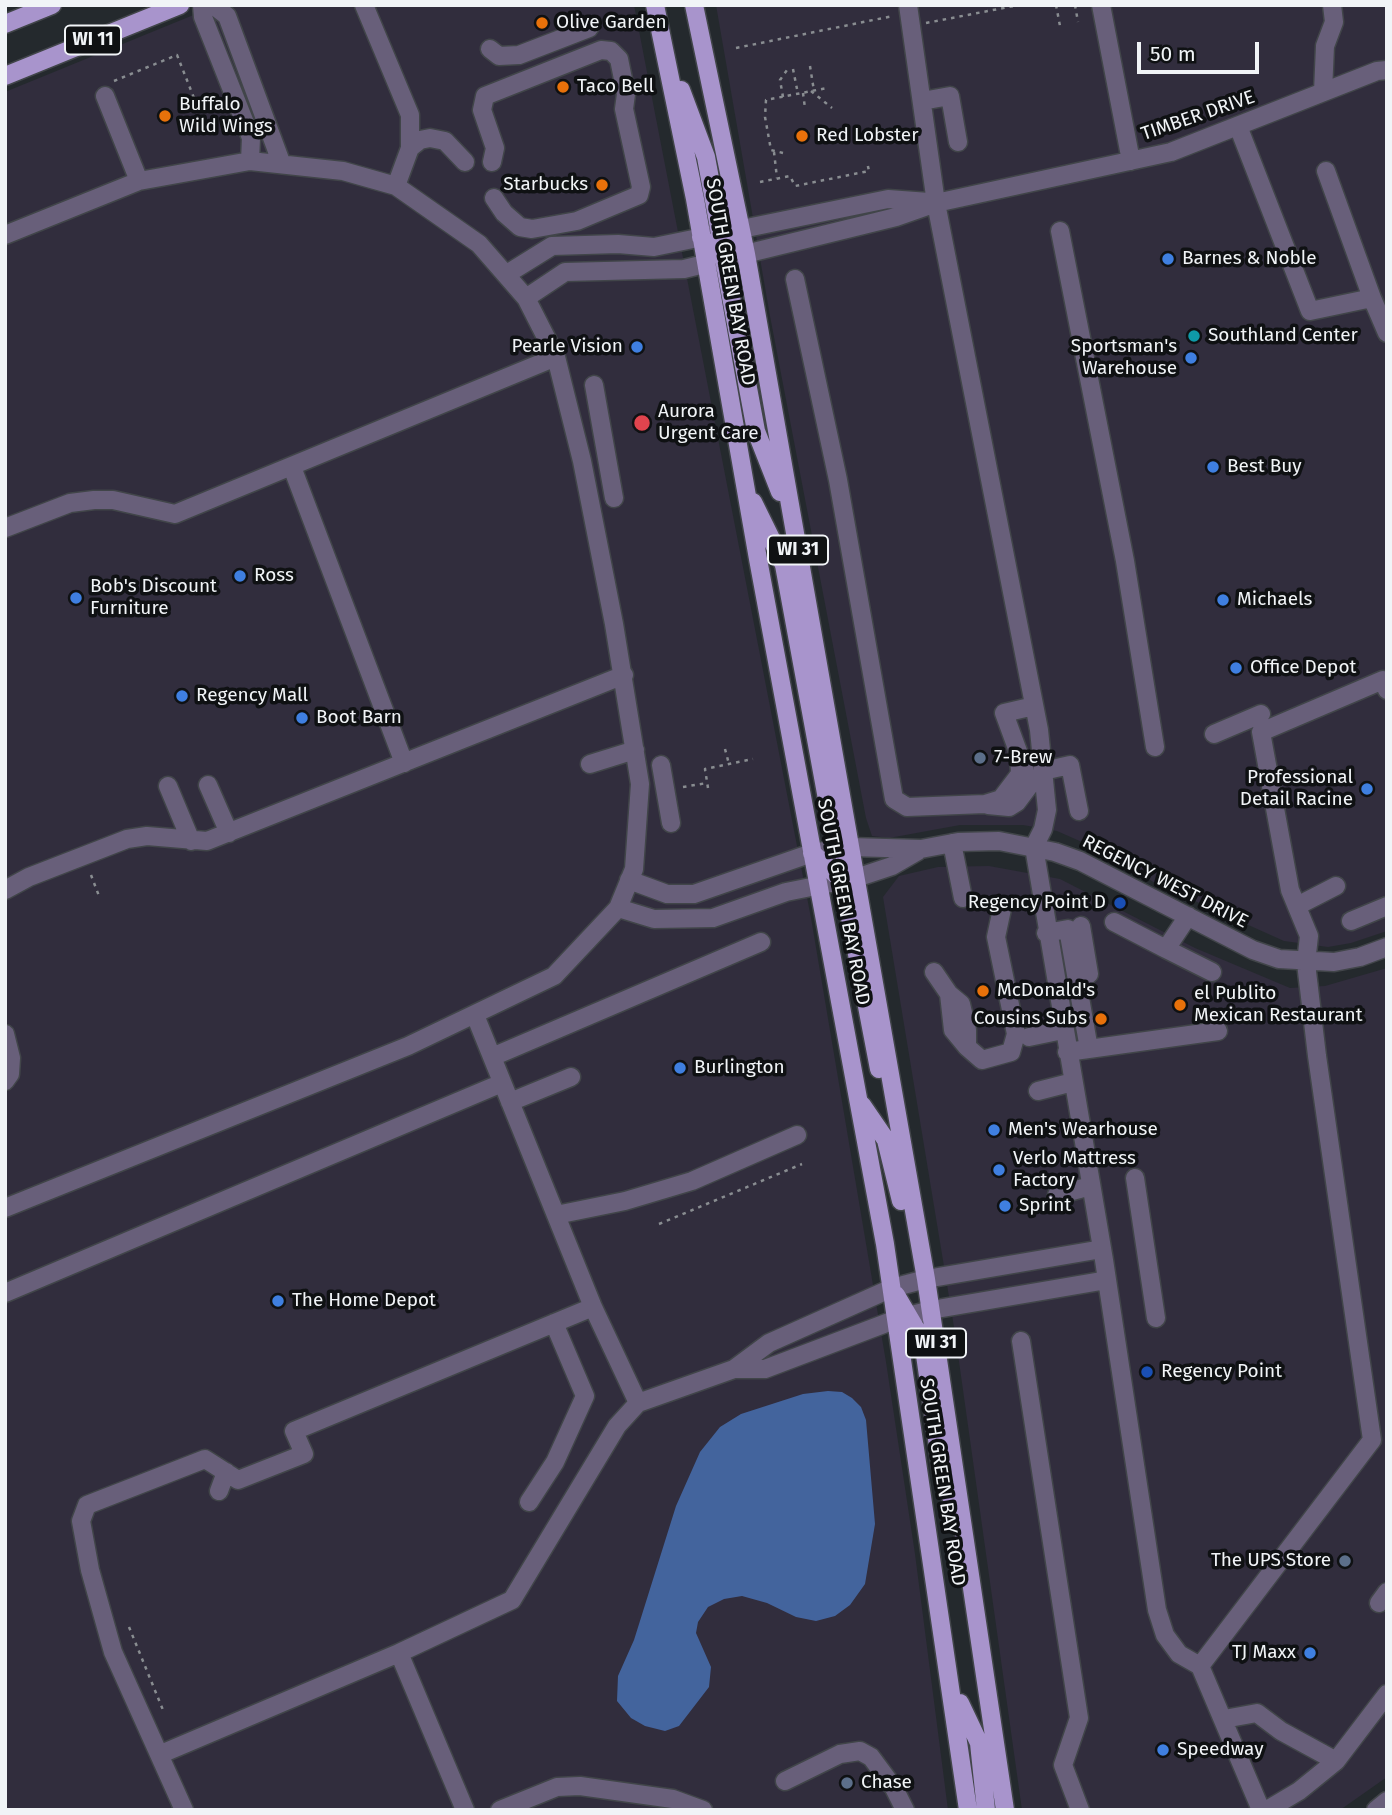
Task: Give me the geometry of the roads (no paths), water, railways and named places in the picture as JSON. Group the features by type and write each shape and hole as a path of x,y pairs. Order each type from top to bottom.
{"main road":[{"name":"WI 11","path":"5,24 21,11 52,5"},
{"name":"WI 11","path":"5,75 180,5"},
{"name":"SOUTH GREEN BAY ROAD","path":"656,5 701,237 892,1288 903,1318 968,1810"},
{"name":"SOUTH GREEN BAY ROAD","path":"694,5 746,254 794,528 845,847"},
{"path":"662,40 706,157 720,233 746,254"},
{"path":"701,237 724,259 756,431 794,528"},
{"path":"744,483 784,565 832,825 845,847 875,1060 901,1132 921,1280"},
{"path":"812,853 849,879"},
{"path":"858,1099 886,1140 921,1280"},
{"name":"SOUTH GREEN BAY ROAD","path":"921,1280 931,1310 1005,1810"},
{"path":"903,1318 923,1341 941,1467 967,1548"},
{"path":"951,1684 979,1743 986,1810"}],"street":[{"path":"202,5 203,17 251,138 250,161"},
{"path":"213,5 227,16 281,162"},
{"path":"364,5 410,115 410,148 396,186"},
{"path":"908,5 936,203 1034,706 1047,810 1043,829 1034,847 1046,933 1107,1280 1157,1610 1165,1635 1172,1645 1180,1654 1200,1666 1261,1810"},
{"path":"1101,5 1131,160"},
{"path":"1324,92 1325,46 1335,22 1332,5"},
{"path":"490,49 499,56 519,55 589,28"},
{"path":"492,162 495,148 481,103 485,96 601,50 611,51 619,58 626,94 624,109 641,187 639,195 633,200 577,220 532,229 520,227 504,213 494,198"},
{"name":"TIMBER DRIVE","path":"526,298 565,272 684,269 896,217 936,203 1171,152 1377,71 1387,70"},
{"path":"108,89 129,139 139,181"},
{"path":"922,101 950,96 958,142"},
{"path":"1238,126 1310,311 1372,298"},
{"path":"410,148 420,140 430,138 445,141 465,162"},
{"path":"5,235 139,181 250,161 281,162 343,171 396,186 479,244 526,298 556,357 624,675 640,784 637,847 629,880 618,908 554,976 408,1046 5,1208"},
{"path":"1326,171 1387,333"},
{"name":"TIMBER DRIVE","path":"507,274 552,246 618,244 654,247 888,199 936,203"},
{"path":"1060,231 1125,561 1155,747"},
{"path":"794,279 838,480 889,787 894,799 907,807 985,804 1001,799 1020,774 1019,754 1004,713 1034,706"},
{"path":"5,528 70,503 94,500 113,500 175,514 556,357"},
{"path":"594,385 614,498"},
{"path":"570,413 597,409"},
{"path":"292,467 404,763"},
{"path":"5,890 29,877 127,839 147,836 207,841 624,675"},
{"path":"1200,1666 1372,1440 1306,963 1309,936 1290,890 1261,732 1383,680 1387,690"},
{"path":"1214,734 1261,714"},
{"path":"590,764 635,750"},
{"path":"662,765 671,823"},
{"path":"1043,771 1070,765 1079,811"},
{"path":"208,785 229,833"},
{"path":"168,786 191,841"},
{"name":"REGENCY WEST DRIVE","path":"629,880 667,894 694,894 812,853 845,847 921,849 999,841 1034,847 1080,861 1253,950 1306,963 1360,957 1387,947"},
{"path":"952,844 963,898"},
{"name":"REGENCY WEST DRIVE","path":"618,908 654,919 713,918 786,892 819,887 892,866 921,849"},
{"path":"1297,906 1336,886"},
{"path":"1351,921 1387,906"},
{"path":"934,972 948,994 961,1004 967,1030 967,1047 982,1060 1011,1052 1016,1034 996,937 1002,909"},
{"path":"1166,949 1188,916"},
{"path":"1114,922 1212,972"},
{"path":"1046,933 1074,928"},
{"path":"1074,928 1089,974"},
{"path":"1074,928 1089,1049"},
{"path":"492,1057 761,942"},
{"path":"475,1015 593,1307 638,1403"},
{"path":"1029,1037 1063,1030"},
{"path":"1067,1052 1218,1031"},
{"path":"5,1034 11,1058 5,1081"},
{"path":"1055,1074 1038,1087 1073,1082"},
{"path":"510,1102 571,1077"},
{"path":"5,1293 502,1083"},
{"path":"556,1215 625,1201 692,1181 797,1135"},
{"path":"1135,1178 1156,1318"},
{"path":"1057,1195 1091,1186"},
{"path":"161,1754 399,1653 512,1600 617,1426 638,1403 734,1369 769,1343 892,1288 921,1280 1102,1249"},
{"path":"734,1369 765,1369 931,1310 1107,1280"},
{"path":"184,1810 161,1754 113,1653 90,1570 81,1521 87,1505 205,1459 238,1480 304,1454 294,1431 593,1307"},
{"path":"529,1502 555,1462 585,1396 554,1323"},
{"path":"1021,1340 1079,1718 1063,1765 1080,1810"},
{"path":"219,1491 226,1472"},
{"path":"399,1653 465,1810"},
{"path":"1267,1810 1299,1791 1336,1761 1387,1694"},
{"path":"1224,1719 1257,1713 1281,1731 1336,1761"},
{"path":"785,1781 841,1754 860,1751 871,1757 894,1788 905,1810"},
{"path":"500,1810 558,1787 580,1786 673,1799 704,1810"},
{"path":"1376,1810 1387,1801"}],"water":[{"path":"842,1392 852,1398 861,1407 866,1420 875,1524 865,1584 850,1605 835,1616 816,1621 796,1617 767,1603 742,1596 724,1599 708,1607 698,1622 696,1633 711,1667 709,1687 679,1726 665,1731 645,1726 631,1718 617,1701 618,1676 634,1640 676,1506 700,1452 720,1427 741,1414 803,1394"}],"place":[{"name":"Olive Garden","path":"542,23"},
{"name":"Taco Bell","path":"563,87"},
{"name":"Buffalo Wild Wings","path":"165,116"},
{"name":"Red Lobster","path":"802,136"},
{"name":"Starbucks","path":"602,185"},
{"name":"Barnes & Noble","path":"1168,259"},
{"name":"Southland Center","path":"1194,336"},
{"name":"Pearle Vision","path":"637,347"},
{"name":"Sportsman's Warehouse","path":"1191,358"},
{"name":"Aurora Urgent Care","path":"642,423"},
{"name":"Best Buy","path":"1213,467"},
{"name":"Ross","path":"240,576"},
{"name":"Bob's Discount Furniture","path":"76,598"},
{"name":"Michaels","path":"1223,600"},
{"name":"Office Depot","path":"1236,668"},
{"name":"Regency Mall","path":"182,696"},
{"name":"Boot Barn","path":"302,718"},
{"name":"7-Brew","path":"980,758"},
{"name":"Professional Detail Racine","path":"1367,789"},
{"name":"Regency Point D","path":"1120,903"},
{"name":"McDonald's","path":"983,991"},
{"name":"el Publito Mexican Restaurant","path":"1180,1005"},
{"name":"Cousins Subs","path":"1101,1019"},
{"name":"Burlington","path":"680,1068"},
{"name":"Men's Wearhouse","path":"994,1130"},
{"name":"Verlo Mattress Factory","path":"999,1170"},
{"name":"Sprint","path":"1005,1206"},
{"name":"The Home Depot","path":"278,1301"},
{"name":"Regency Point","path":"1147,1372"},
{"name":"The UPS Store","path":"1345,1561"},
{"name":"TJ Maxx","path":"1310,1653"},
{"name":"Speedway","path":"1163,1750"},
{"name":"Chase","path":"847,1783"}]}
